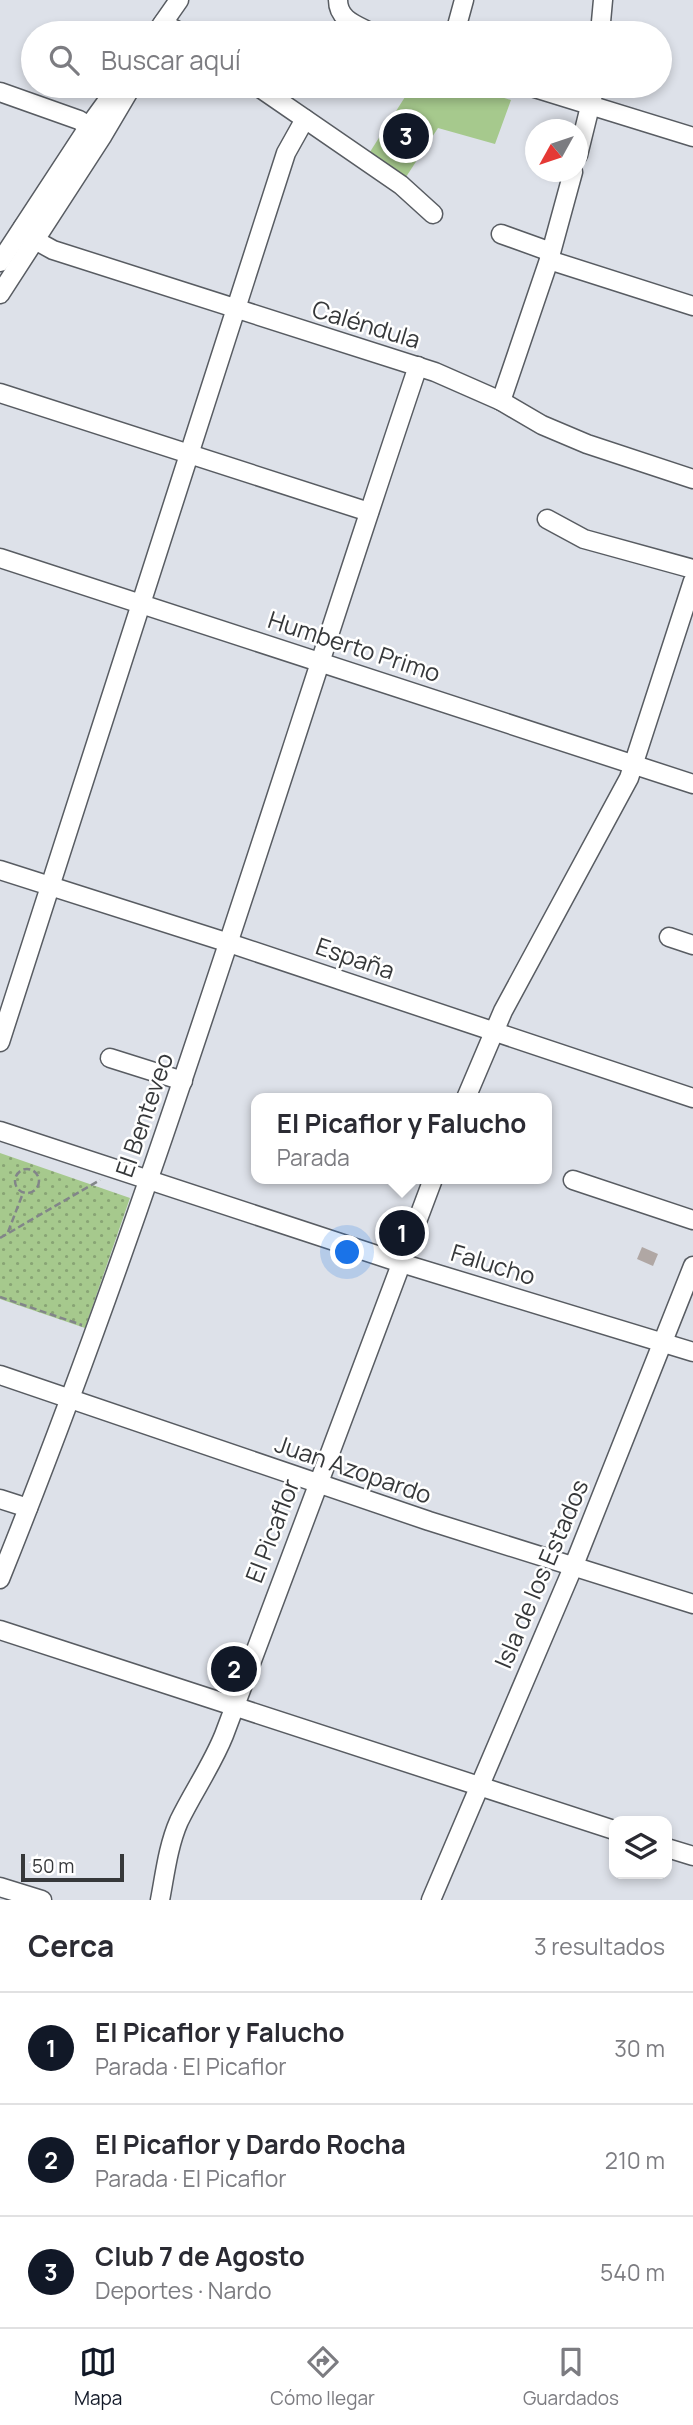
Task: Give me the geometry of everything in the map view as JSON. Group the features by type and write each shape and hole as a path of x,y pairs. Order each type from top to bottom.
{"street":[{"path":"165,21 179,0"},
{"path":"338,0 341,14 350,21"},
{"path":"458,21 464,0"},
{"path":"601,21 603,0"},
{"path":"0,92 79,120 96,130"},
{"path":"0,293 4,262 29,234 96,130 112,98"},
{"path":"96,130 122,98"},
{"path":"274,98 401,185 433,214"},
{"path":"571,98 693,137"},
{"path":"588,119 593,98"},
{"path":"0,1042 286,153 305,119"},
{"path":"501,401 550,256 570,182"},
{"name":"Caléndula","path":"29,234 53,250 418,366 501,401 531,419 576,439 693,479"},
{"path":"501,234 550,256 693,306"},
{"name":"El Benteveo","path":"0,1579 70,1399 149,1180 418,366"},
{"path":"0,393 369,512"},
{"path":"547,519 584,539 693,569"},
{"name":"Humberto Primo","path":"0,558 693,784"},
{"path":"468,1093 509,1000 624,790 693,581"},
{"name":"España","path":"0,870 229,943 693,1098"},
{"path":"669,937 693,945"},
{"path":"110,1058 183,1081"},
{"name":"Falucho","path":"0,1131 401,1263 693,1352"},
{"path":"573,1180 693,1220"},
{"name":"El Picaflor","path":"160,1900 173,1836 215,1757 431,1184"},
{"name":"Isla de los Estados","path":"431,1900 574,1565 693,1266"},
{"name":"Juan Azopardo","path":"0,1376 429,1521 693,1604"},
{"path":"0,1499 29,1508"},
{"path":"0,1630 609,1828"},
{"path":"672,1849 693,1856"},
{"path":"4,1892 42,1900"}],"path":[{"path":"30,1169 39,1178 39,1186 33,1192 23,1193 16,1186 15,1179 23,1170 30,1169"},
{"path":"0,1238 118,1170"},
{"path":"8,1233 23,1193"},
{"path":"0,1297 95,1329"}],"green space":[{"path":"404,98 511,100 495,144 438,128 404,180 368,155"},
{"path":"0,1153 130,1198 85,1328 0,1299"}],"building":[{"path":"642,1247 658,1254 653,1266 637,1259"}],"place":[{"name":"Club 7 de Agosto","path":"406,136"},
{"name":"El Picaflor y Falucho","path":"402,1233"},
{"name":"El Picaflor y Dardo Rocha","path":"234,1669"}]}
